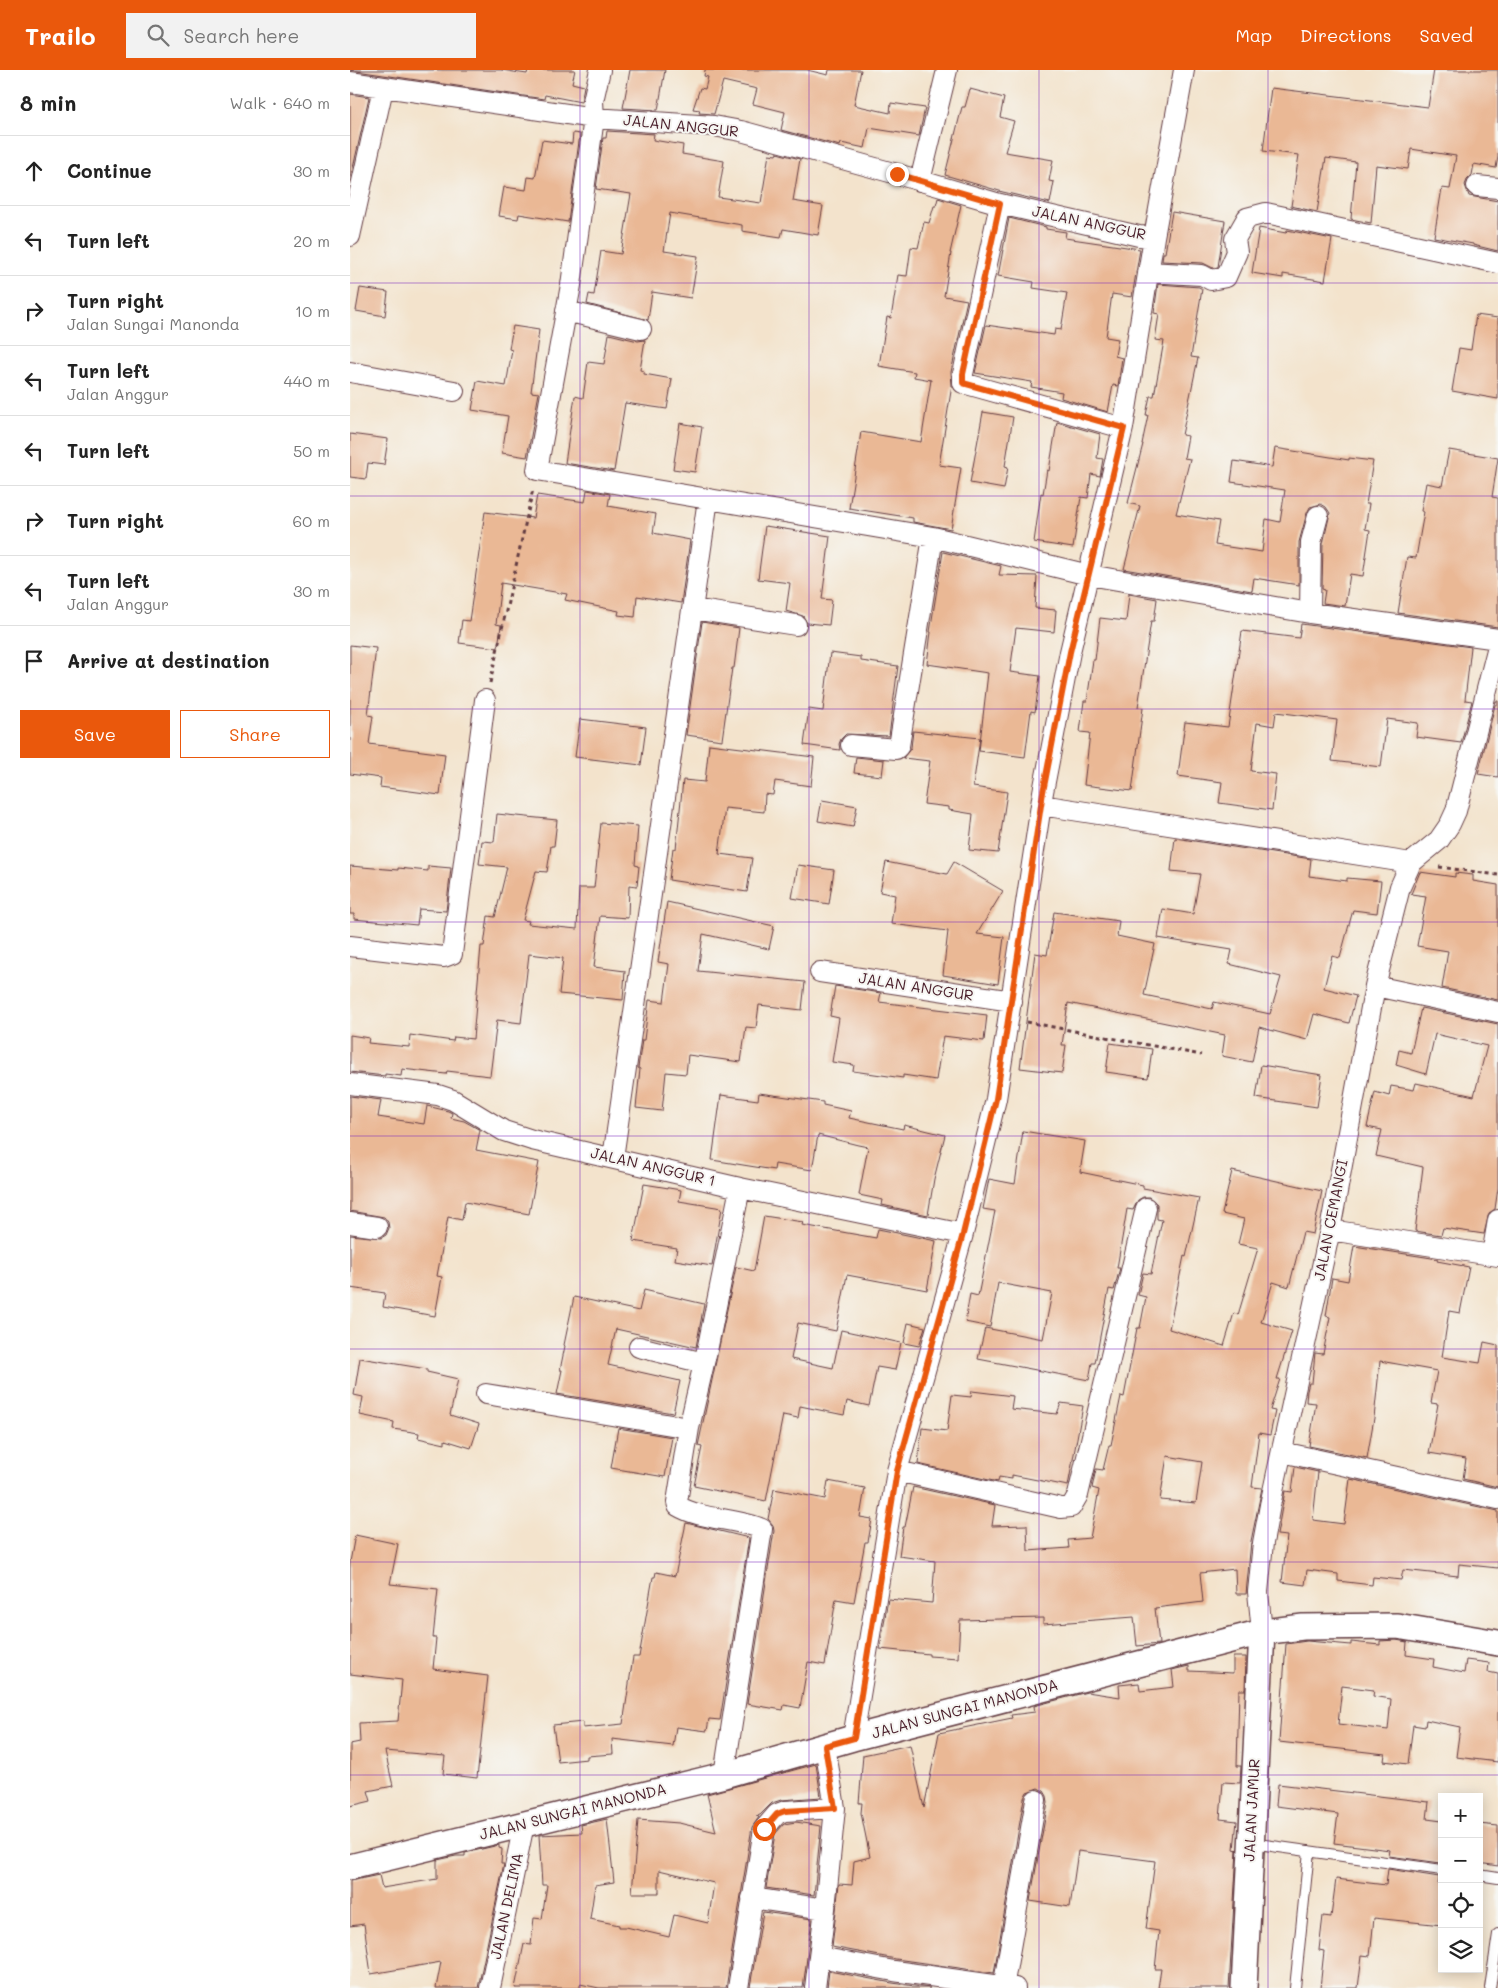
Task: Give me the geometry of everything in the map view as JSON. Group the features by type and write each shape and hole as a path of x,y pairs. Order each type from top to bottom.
{"street":[{"path":"600,70 593,101 594,118 566,311 537,470 934,537 1089,575 1310,613 1497,651"},
{"path":"920,181 946,70"},
{"path":"1154,237 1184,70"},
{"name":"JALAN ANGGUR","path":"350,82 594,118 714,126 741,130 1000,204 1139,236 1154,237 1124,428 1065,675 1041,805 996,1099 963,1234 897,1471 854,1738"},
{"path":"350,236 383,88"},
{"path":"1477,186 1498,188"},
{"path":"1000,204 962,382 966,385 1124,428"},
{"path":"1148,272 1202,275 1211,280 1226,277 1237,252 1234,239 1247,218 1266,213 1498,262"},
{"path":"566,311 641,329"},
{"path":"350,372 454,391"},
{"path":"613,1158 708,499"},
{"path":"1310,613 1312,542 1318,516"},
{"path":"851,745 896,749 899,746 934,537"},
{"path":"693,609 796,625"},
{"name":"JALAN CEMANGI","path":"1262,1632 1258,1592 1263,1543 1330,1230 1375,986 1400,887 1411,863 1440,840 1456,811 1497,651"},
{"path":"350,946 444,957 452,954 485,700"},
{"path":"1041,805 1411,863"},
{"name":"JALAN ANGGUR","path":"820,972 1011,1010"},
{"path":"1375,986 1498,1012"},
{"name":"JALAN ANGGUR 1","path":"350,1084 438,1096 454,1100 504,1131 518,1136 740,1188 963,1234"},
{"path":"724,1774 762,1528 694,1512 678,1506 689,1428 740,1188"},
{"path":"897,1471 1061,1508 1071,1507 1078,1495 1146,1208"},
{"path":"1330,1230 1495,1256 1498,1220"},
{"path":"350,1223 377,1227"},
{"path":"640,1347 704,1363"},
{"path":"486,1394 689,1428"},
{"path":"1282,1452 1498,1499"},
{"name":"JALAN SUNGAI MANONDA","path":"350,1867 724,1774 854,1738 1262,1632 1303,1627 1397,1626 1498,1643"},
{"name":"JALAN JAMUR","path":"1244,1988 1262,1632"},
{"path":"815,1988 835,1808 825,1746"},
{"path":"819,1957 894,1972 1007,1987 1036,1800"},
{"path":"738,1988 763,1832 766,1826 777,1814 785,1811 835,1808"},
{"name":"JALAN DELIMA","path":"490,1988 524,1824"},
{"path":"752,1898 825,1909"}],"lane":[{"path":"1250,1842 1438,1869"},
{"path":"1295,1988 1309,1851"},
{"path":"1483,1876 1498,1878"},
{"path":"1490,1988 1498,1934"}],"path":[{"path":"485,700 498,650 537,470"},
{"path":"1411,863 1498,875"},
{"path":"1011,1010 1105,1035 1201,1055"}],"building":[{"path":"350,70 501,70 527,74 528,70 575,70 572,83 584,86 581,102 545,95 544,99"},
{"path":"630,70 665,70 658,110 623,108"},
{"path":"705,70 807,70 828,75 829,70 861,70 854,105 890,113 891,103 925,108 919,136 869,128 865,148 841,143 840,146 781,130 785,112 753,104 757,89 723,81 714,114 699,113 700,110 693,109 700,88 705,89 708,77 704,76"},
{"path":"1434,70 1498,70 1498,157 1496,168 1474,164 1472,175 1465,185 1469,196 1498,201 1498,251 1434,237 1442,188 1450,189 1456,156 1411,149 1408,169 1376,165 1371,223 1351,219 1356,162 1326,158 1317,212 1291,206 1299,155 1263,151 1271,88 1428,107"},
{"path":"970,89 1004,98 1000,117 1014,121 1005,152 1053,160 1049,181 1054,182 1050,203 945,175 962,107 965,107"},
{"path":"350,94 369,97 350,181"},
{"path":"607,131 654,134 653,140 683,145 682,154 724,161 718,197 761,203 769,154 776,155 777,153 800,159 793,201 823,206 818,235 783,229 781,237 742,231 742,225 670,213 664,251 698,256 691,298 652,292 648,320 587,304 589,294 594,295 601,251 621,254 631,194 596,189 603,138 606,138"},
{"path":"573,133 580,134 568,222 519,214 518,219 499,216 504,187 526,190 528,177 535,178 542,140 572,144"},
{"path":"938,198 961,205 950,253 944,296 967,300 951,372 952,385 939,465 961,468 951,529 913,522 913,518 849,508 861,432 921,442 931,380 914,377 915,372 879,366 887,317 891,318 898,275 907,276 911,247 918,248 924,222 929,223"},
{"path":"1172,212 1225,221 1218,267 1213,268 1203,263 1162,261"},
{"path":"1009,218 1046,227 1046,229 1066,232 1065,238 1140,249 1132,297 1112,294 1106,337 1118,339 1115,356 1122,358 1118,386 1113,385 1108,412 1061,398 1062,392 1031,387 1032,382 975,373 986,325 1054,335 1055,329 1061,330 1067,293 1033,288 1034,282 998,276"},
{"path":"1259,228 1286,233 1287,230 1332,239 1325,281 1283,274 1283,278 1252,273"},
{"path":"1158,284 1199,287 1202,289 1191,357 1198,358 1182,435 1188,436 1184,458 1190,459 1176,514 1219,521 1215,545 1262,552 1266,519 1280,522 1285,490 1231,482 1234,461 1272,467 1275,448 1349,460 1349,458 1373,461 1366,504 1369,504 1365,529 1370,530 1363,576 1350,574 1345,606 1323,603 1325,590 1322,589 1323,544 1330,513 1321,504 1310,507 1299,542 1299,585 1254,578 1252,591 1124,569 1140,506 1128,503 1143,444 1150,396 1154,396 1164,341 1155,340 1159,314 1154,313"},
{"path":"360,288 388,292 385,316 356,311"},
{"path":"1476,315 1498,318 1498,399 1452,391 1459,348 1471,350"},
{"path":"513,326 539,330 531,392 539,393 527,457 502,453 508,416 472,410 477,381 506,386 512,350 509,349"},
{"path":"609,334 638,341 645,340 640,370 644,371 644,374 672,379 667,409 625,403 614,471 565,463 575,396 583,398 588,362 604,364"},
{"path":"983,412 1013,417 1005,466 1008,467 1004,489 970,483"},
{"path":"1057,422 1100,434 1097,458 1103,459 1100,476 1091,474 1088,498 1081,497 1073,548 1034,542 1041,493 1043,494 1047,470 1049,471"},
{"path":"680,423 702,427 695,472 673,469"},
{"path":"350,434 388,439 384,465 368,463 366,479 350,477"},
{"path":"1449,450 1498,458 1492,497 1498,498 1498,627 1398,613 1407,557 1416,558 1424,512 1421,511 1426,483 1442,486"},
{"path":"587,490 610,494 608,506 656,514 653,533 690,540 681,603 637,596 635,617 618,615 619,611 565,600 567,594 501,583 496,624 501,625 498,648 459,643 462,620 469,621 485,512 533,518 537,495 585,502"},
{"path":"765,526 830,536 822,599 832,600 829,625 807,623 803,616 786,611 790,583 758,579"},
{"path":"943,552 1001,566 999,575 1037,576 1035,608 1056,610 1054,632 1016,628 1010,672 1040,676 1035,712 1031,711 1025,757 979,751 988,673 927,664 930,632"},
{"path":"1129,594 1157,599 1154,621 1151,621 1138,707 1143,708 1132,791 1084,785 1090,733 1080,732 1084,701 1087,701 1093,660 1095,660 1100,618 1126,621"},
{"path":"702,622 739,628 722,740 686,735"},
{"path":"1301,624 1471,647 1465,700 1472,701 1461,743 1416,737 1418,723 1387,719 1381,767 1332,761 1337,720 1276,712 1274,726 1257,723 1251,771 1276,774 1272,810 1219,803 1222,782 1178,776 1185,722 1228,727 1242,631 1299,638"},
{"path":"350,645 376,648 368,715 373,716 369,744 445,754 440,795 380,787 381,778 350,774"},
{"path":"830,653 861,657 861,661 898,666 889,736 846,734 839,744 840,750 804,745 809,709 823,711"},
{"path":"1496,701 1498,701 1498,777 1478,774"},
{"path":"580,719 646,727 641,765 575,757"},
{"path":"913,731 980,738 973,787 1007,792 998,853 969,850 973,814 949,810 949,807 924,804 930,761 903,758 911,748"},
{"path":"709,744 814,757 811,786 775,781 773,795 765,794 764,812 725,808 719,854 752,858 747,892 669,880 673,848 676,849 683,780 705,782"},
{"path":"856,757 884,760 882,776 854,773"},
{"path":"822,800 857,806 853,827 818,821"},
{"path":"497,814 557,820 554,846 551,846 547,872 536,871 523,920 529,921 528,924 577,929 579,888 594,888 601,823 638,826 635,865 639,866 637,886 629,885 628,918 600,916 594,967 625,971 623,1000 559,994 563,958 529,954 521,1023 497,1020 490,1076 447,1071 446,1074 402,1069 401,1076 350,1072 350,1035 369,1038 368,1043 409,1047 410,1035 453,1041 454,1037 473,1039 481,946 484,946 488,916 495,917 507,867 479,864 482,841 494,842"},
{"path":"1175,838 1311,859 1309,876 1347,881 1347,878 1381,881 1377,913 1353,910 1340,958 1332,956 1324,988 1356,996 1349,1023 1314,1014 1307,1040 1259,1027 1252,1062 1222,1056 1225,1035 1068,1003 1062,1045 1066,1045 1062,1073 1020,1068 1035,953 1047,955 1054,912 1119,921 1117,936 1155,944 1144,995 1212,1009 1214,1002 1270,1014 1281,977 1229,964 1232,950 1158,938 1163,909 1193,914 1200,874 1171,871"},
{"path":"886,862 947,874 954,862 1003,891 977,934 1004,937 998,984 943,975 948,931 891,924 895,895 880,892"},
{"path":"798,865 834,870 829,904 792,898"},
{"path":"350,866 428,871 428,866 451,868 446,911 419,909 417,925 354,919 354,914 350,914"},
{"path":"1420,872 1455,877 1455,873 1473,875 1473,881 1498,885 1498,1000 1442,988 1448,951 1417,946 1426,896 1411,894"},
{"path":"667,902 774,926 769,949 703,934 698,971 805,982 802,1010 759,1005 756,1028 746,1027 741,1062 688,1055 686,1074 666,1072 662,1111 636,1108 640,1069 638,1068 649,1000 664,1002 669,964 658,962"},
{"path":"835,986 881,993 879,1002 987,1015 984,1041 943,1036 936,1080 903,1075 903,1078 853,1071 854,1065 832,1062 839,1018 830,1016"},
{"path":"1421,1008 1498,1024 1498,1188 1495,1209 1489,1213 1484,1234 1443,1228 1441,1235 1415,1231 1423,1167 1376,1156 1382,1130 1367,1127 1375,1092 1389,1096 1391,1086 1414,1090 1416,1083 1474,1096 1487,1046 1435,1034 1426,1074 1396,1065 1399,1050 1411,1053"},
{"path":"1110,1043 1152,1049 1148,1078 1106,1072"},
{"path":"1261,1065 1322,1075 1317,1107 1256,1098"},
{"path":"759,1093 823,1102 823,1105 851,1111 849,1118 903,1129 904,1125 945,1135 934,1179 928,1215 882,1205 883,1200 859,1195 868,1147 818,1135 812,1170 775,1164 774,1170 712,1160 721,1095 758,1100"},
{"path":"350,1096 381,1100 378,1117 424,1124 427,1106 448,1111 452,1113 451,1118 464,1121 480,1130 476,1150 539,1162 529,1214 465,1202 462,1220 448,1217 437,1276 442,1277 435,1316 383,1307 385,1293 350,1288 350,1235 381,1238 386,1235 389,1228 388,1222 384,1217 350,1211"},
{"path":"1023,1131 1085,1141 1080,1172 1143,1185 1143,1188 1199,1198 1186,1257 1184,1256 1169,1329 1224,1346 1234,1313 1238,1315 1258,1248 1238,1244 1244,1219 1222,1214 1232,1171 1322,1191 1313,1234 1303,1232 1289,1287 1273,1282 1261,1322 1292,1331 1277,1379 1280,1379 1270,1410 1275,1411 1270,1435 1259,1433 1252,1487 1262,1488 1251,1541 1246,1594 1236,1594 1235,1569 1200,1573 1203,1602 1155,1608 1159,1644 1137,1646 1134,1617 1043,1624 1043,1618 960,1620 958,1658 880,1649 888,1599 932,1603 935,1561 899,1556 903,1527 905,1527 913,1487 995,1505 992,1526 1027,1525 1028,1551 1069,1548 1068,1540 1090,1538 1099,1490 1092,1488 1096,1469 1103,1470 1109,1445 1111,1445 1121,1396 1124,1397 1137,1328 1140,1328 1146,1297 1138,1295 1143,1273 1151,1274 1162,1220 1157,1219 1157,1204 1149,1197 1143,1197 1138,1200 1133,1210 1127,1209 1117,1268 1120,1268 1114,1290 1109,1289 1095,1363 1092,1363 1089,1380 978,1359 985,1328 1043,1339 1052,1293 998,1283 990,1327 965,1322 970,1294 978,1296 995,1211 983,1209 989,1179 1015,1184","holes":["1167,1456 1202,1462 1196,1503 1160,1500"]},
{"path":"644,1184 681,1190 679,1201 722,1208 712,1266 675,1260 677,1248 633,1241"},
{"path":"764,1216 803,1222 802,1225 876,1238 878,1229 936,1241 927,1290 847,1275 836,1331 798,1323 791,1359 833,1368 841,1330 901,1343 895,1370 877,1367 869,1406 847,1401 844,1415 800,1406 798,1418 783,1415 766,1501 694,1486 702,1447 698,1446 736,1267 754,1271"},
{"path":"1354,1246 1438,1259 1437,1261 1469,1267 1460,1313 1449,1311 1442,1357 1480,1363 1484,1342 1498,1345 1498,1487 1463,1479 1466,1459 1429,1453 1438,1404 1431,1403 1437,1371 1380,1361 1374,1418 1367,1458 1309,1446 1316,1403 1306,1402 1309,1383 1312,1383 1315,1353 1323,1354 1330,1317 1326,1316 1332,1278 1348,1281"},
{"path":"644,1290 704,1304 696,1347 616,1329 608,1365 680,1381 673,1413 557,1394 562,1370 560,1370 564,1345 574,1297 639,1311"},
{"path":"908,1323 925,1327 919,1346 904,1343"},
{"path":"360,1358 427,1369 427,1372 458,1379 450,1415 479,1424 471,1448 445,1440 445,1444 418,1438 419,1433 393,1429 394,1422 360,1415 363,1397 354,1395"},
{"path":"972,1391 1013,1396 1011,1409 1057,1414 1061,1403 1083,1406 1068,1486 1012,1475 1012,1479 999,1477 998,1482 918,1464 922,1428 947,1431 952,1395 971,1397"},
{"path":"618,1428 672,1437 665,1477 611,1468"},
{"path":"1295,1467 1318,1472 1313,1520 1344,1524 1350,1479 1498,1511 1498,1568 1459,1564 1458,1576 1403,1570 1401,1580 1373,1577 1372,1585 1338,1581 1338,1574 1307,1570 1305,1585 1282,1582 1287,1536 1277,1535 1285,1491 1292,1492"},
{"path":"828,1481 865,1488 860,1517 872,1519 868,1542 865,1542 854,1602 836,1599 825,1665 808,1662 800,1708 784,1705 783,1710 747,1704 774,1531 773,1525 768,1519 774,1489 825,1499"},
{"path":"686,1523 749,1538 720,1720 709,1719 707,1731 676,1727 673,1746 612,1739 613,1754 587,1756 587,1759 558,1762 553,1725 583,1722 583,1728 623,1724 633,1657 639,1657 653,1577 655,1577 656,1572 675,1576"},
{"path":"355,1535 398,1544 390,1584 438,1589 433,1638 436,1638 433,1669 488,1676 477,1778 443,1774 445,1756 385,1751 393,1786 368,1791 371,1801 350,1806 350,1744 360,1742 359,1723 398,1721 402,1680 350,1674 350,1562"},
{"path":"1396,1640 1407,1642 1406,1655 1434,1659 1433,1667 1464,1673 1466,1660 1489,1663 1488,1672 1498,1674 1498,1762 1456,1757 1460,1727 1426,1720 1425,1727 1413,1725 1408,1764 1384,1761 1385,1754 1279,1742 1286,1644 1307,1641 1351,1645 1351,1642 1380,1645 1380,1641","holes":["1342,1686 1374,1690 1373,1696 1391,1699 1388,1730 1338,1724"]},
{"path":"1233,1657 1246,1657 1245,1690 1239,1690 1237,1766 1241,1766 1240,1783 1223,1782 1220,1819 1237,1821 1234,1849 1237,1850 1229,1988 1158,1988 1161,1969 1155,1969 1159,1931 1146,1929 1155,1861 1078,1851 1070,1907 1030,1901 1048,1802 1044,1791 1038,1788 1027,1792 1024,1798 994,1973 896,1959 832,1947 839,1884 852,1885 854,1861 870,1857 861,1813 862,1803 859,1803 863,1755 910,1745 924,1808 939,1733 1012,1718 1011,1715 1035,1712 1034,1706 1087,1692 1120,1697 1119,1685 1139,1683 1140,1691 1174,1687 1172,1670 1189,1666 1189,1671 1233,1673"},
{"path":"816,1764 821,1797 781,1800 772,1803 760,1815 756,1816 759,1817 752,1827 726,1988 599,1988 580,1984 580,1988 515,1988 524,1944 531,1945 534,1918 542,1919 547,1885 542,1885 539,1835 582,1833 581,1825 607,1819 614,1882 595,1885 590,1919 669,1937 674,1915 708,1923 714,1883 659,1870 659,1893 632,1893 638,1820 679,1823 716,1832 707,1794"},
{"path":"1278,1784 1429,1802 1427,1819 1438,1820 1438,1863 1389,1856 1390,1850 1334,1843 1338,1814 1276,1806"},
{"path":"796,1822 821,1826 814,1895 766,1888 775,1834 784,1824"},
{"path":"1483,1824 1498,1826 1498,1866 1483,1864"},
{"path":"499,1845 499,1848 502,1849 501,1864 504,1864 478,1988 436,1988 441,1962 371,1974 364,1924 350,1926 350,1881 379,1875 382,1888 437,1879 437,1860 465,1856 465,1853"},
{"path":"1388,1869 1438,1877 1438,1925 1374,1918 1370,1956 1362,1955 1358,1988 1320,1988 1324,1951 1319,1950 1323,1916 1331,1917 1336,1879 1386,1885"},
{"path":"763,1912 812,1919 803,1988 750,1987"},
{"path":"829,1971 892,1983 930,1988 827,1988"}],"route":[{"path":"764,1829 777,1814 785,1811 835,1808 825,1746 854,1738 897,1471 963,1234 996,1099 1043,792 1070,652 1124,428 963,383 963,374 1000,204 897,174"}]}
